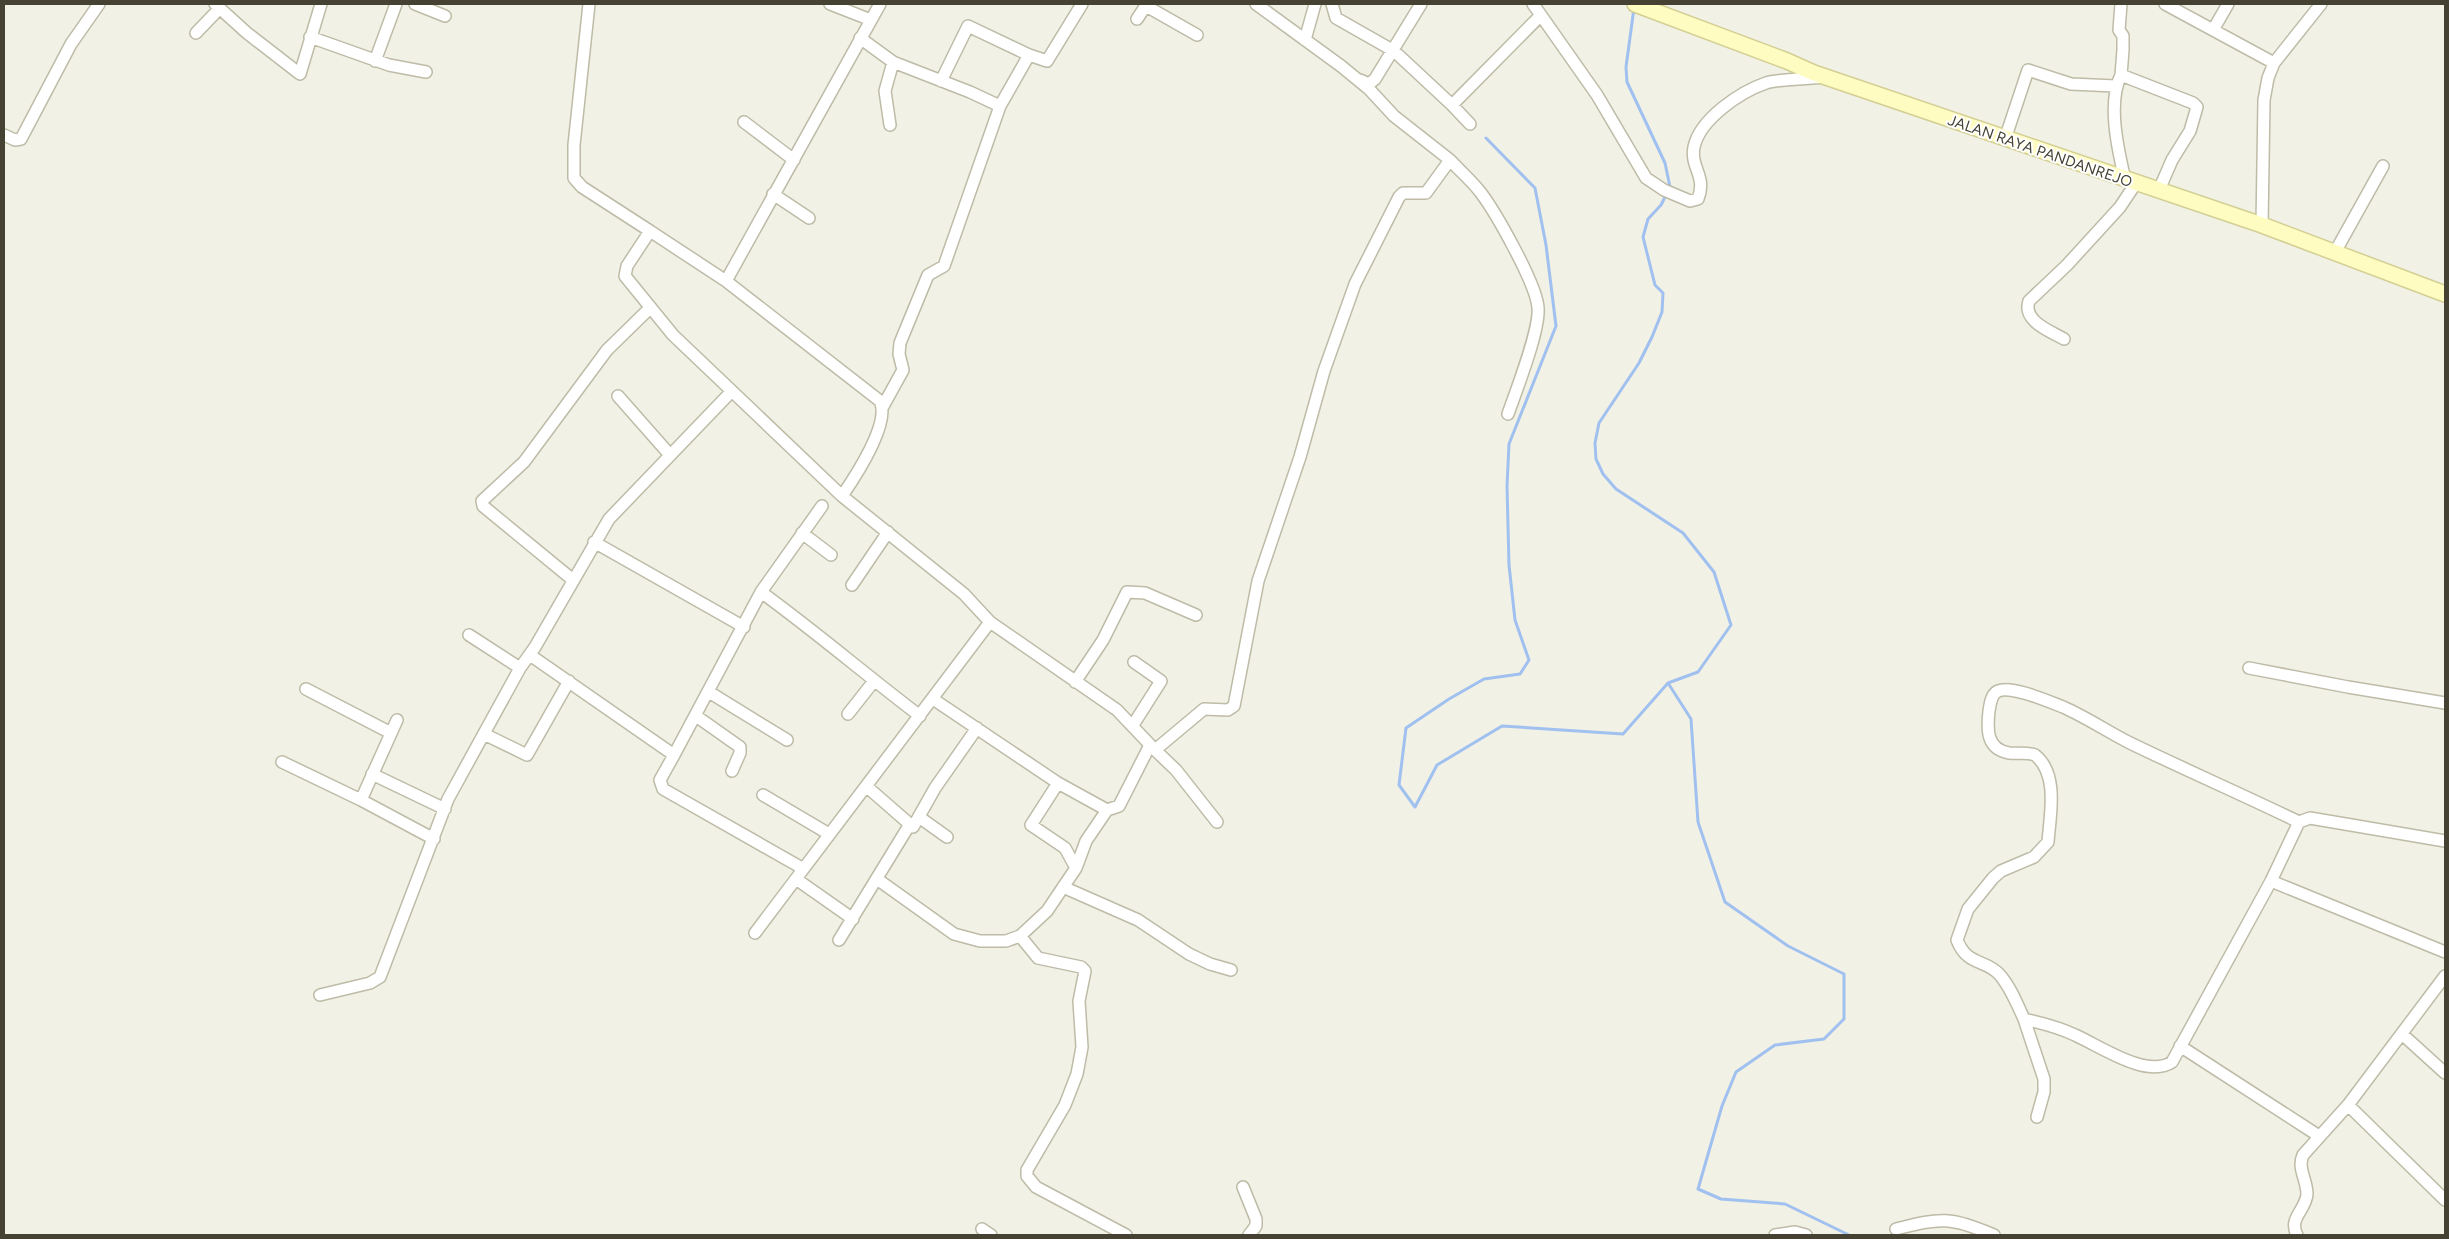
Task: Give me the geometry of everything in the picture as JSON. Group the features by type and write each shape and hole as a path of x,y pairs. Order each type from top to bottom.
{"main road":[{"name":"JALAN RAYA PANDANREJO","path":"1635,4 1823,76 2130,182 2262,225 2334,254 2445,294"}],"street":[{"path":"4,135 17,141 22,136 71,44 99,4"},
{"path":"196,33 217,6 247,33 300,74 310,37 322,4"},
{"path":"375,60 396,4"},
{"path":"415,4 445,16"},
{"path":"830,4 871,20"},
{"path":"726,280 880,4"},
{"path":"941,82 968,26 1029,55 1048,61 1082,4"},
{"path":"1256,4 1369,89 1394,116 1450,160 1481,194 1522,263 1538,305 1538,316 1532,339 1508,414"},
{"path":"1305,40 1315,4"},
{"path":"1332,4 1336,18 1392,54 1452,105 1470,124"},
{"path":"1353,76 1369,84 1376,79 1421,4"},
{"path":"1533,4 1597,95 1640,170 1651,182 1664,190 1694,201 1698,199 1703,186 1695,162 1694,150 1696,140 1704,126 1717,112 1733,100 1767,83 1823,76"},
{"path":"2064,339 2031,318 2027,308 2040,288 2067,265 2120,206 2130,182 2118,150 2116,86 2121,75 2123,43 2120,30 2121,4"},
{"path":"2165,4 2274,63"},
{"path":"2213,30 2228,4"},
{"path":"2262,225 2264,100 2268,78 2274,63 2322,4"},
{"path":"585,5 573,176 582,187 726,280 874,396 880,401 882,408"},
{"path":"1137,19 1146,5 1197,35"},
{"path":"1452,105 1540,16"},
{"path":"310,37 375,60 426,72"},
{"path":"860,38 893,62 970,92 1000,106"},
{"path":"842,496 872,448 882,408 903,370 899,354 900,343 928,275 944,264 1000,106 1029,55"},
{"path":"890,125 885,91 893,62"},
{"path":"2005,139 2028,70 2072,84 2116,86"},
{"path":"2121,75 2193,103 2197,107 2190,131 2172,160 2159,190"},
{"path":"744,122 794,160"},
{"path":"933,699 1058,783 1107,810 1116,809 1119,806 1152,748 1204,709 1228,710 1234,706 1258,581 1300,457 1324,371 1355,284 1399,197 1403,193 1426,193 1450,160"},
{"path":"2334,254 2383,166"},
{"path":"773,194 809,218"},
{"path":"650,231 627,266 625,276 673,334 842,496 964,594 990,622 1117,710 1152,748 1176,770 1217,822"},
{"path":"572,580 483,506 482,501 528,456 593,367 650,308"},
{"path":"320,995 370,984 380,977 444,809 520,668 530,655 594,542 609,519 732,392"},
{"path":"618,396 670,455"},
{"path":"802,868 663,789 660,780 762,592 822,506"},
{"path":"852,585 888,532"},
{"path":"802,533 831,556"},
{"path":"594,542 744,627"},
{"path":"762,592 818,634 874,681 920,716"},
{"path":"1075,682 1103,640 1127,592 1144,594 1196,614"},
{"path":"755,933 802,868 990,622"},
{"path":"469,635 520,668"},
{"path":"530,655 674,755"},
{"path":"1133,726 1161,681 1134,662"},
{"path":"2249,668 2348,688 2445,703"},
{"path":"484,734 527,755 570,681"},
{"path":"848,714 874,681"},
{"path":"306,689 391,733"},
{"path":"2037,1117 2044,1092 2044,1079 2024,1019 2000,974 1975,962 1960,947 1957,940 1968,909 1993,878 2001,870 2034,857 2048,842 2050,779 2044,764 2035,755 2008,753 1990,742 1987,729 1993,695 1997,691 2005,690 2029,695 2064,708 2130,743 2299,822"},
{"path":"709,692 787,740"},
{"path":"696,716 740,747 740,753 732,771"},
{"path":"361,800 397,720"},
{"path":"838,940 853,919 877,878 916,826 936,788 977,728"},
{"path":"282,762 361,800 434,839"},
{"path":"372,774 444,809"},
{"path":"1058,783 1031,825 1063,846 1076,868"},
{"path":"866,786 916,826 947,837"},
{"path":"763,795 829,834"},
{"path":"877,878 932,919 963,938 993,943 1020,936 1047,911 1076,868 1086,842 1107,810"},
{"path":"2024,1019 2054,1026 2115,1056 2142,1064 2166,1066 2172,1062 2271,881 2299,822 2310,818 2445,841"},
{"path":"796,878 853,919"},
{"path":"2271,881 2445,952"},
{"path":"1063,887 1138,920 1189,954 1210,964 1231,970"},
{"path":"1020,936 1038,958 1081,966 1085,971 1079,1001 1082,1047 1076,1074 1065,1105 1027,1170 1027,1176 1036,1188 1126,1235"},
{"path":"2297,1235 2294,1224 2295,1218 2307,1195 2300,1161 2319,1136 2348,1105 2445,976"},
{"path":"2402,1034 2445,1073"},
{"path":"2180,1046 2319,1136"},
{"path":"2348,1105 2445,1200"},
{"path":"1243,1187 1256,1219 1256,1226 1249,1235"},
{"path":"1896,1229 1944,1219 1962,1222 1994,1235"},
{"path":"1775,1235 1795,1232 1806,1235"}],"waterway":[{"path":"1634,8 1626,67 1627,82 1665,163 1670,187 1661,205 1648,219 1643,237 1655,285 1663,293 1662,312 1639,363 1599,423 1595,443 1596,459 1603,474 1616,489 1683,533 1714,572 1731,625 1698,672 1668,683"},
{"path":"1486,138 1535,188 1546,245 1556,326 1509,444 1507,486 1509,565 1515,620 1529,660 1520,674 1484,679 1449,699 1406,728 1399,785 1415,807 1437,765 1502,726 1623,734 1668,683 1691,719 1698,822 1725,902 1788,946 1844,974 1844,1019 1824,1039 1775,1045 1736,1072 1722,1106 1698,1189 1721,1199 1785,1204 1849,1235"}]}
